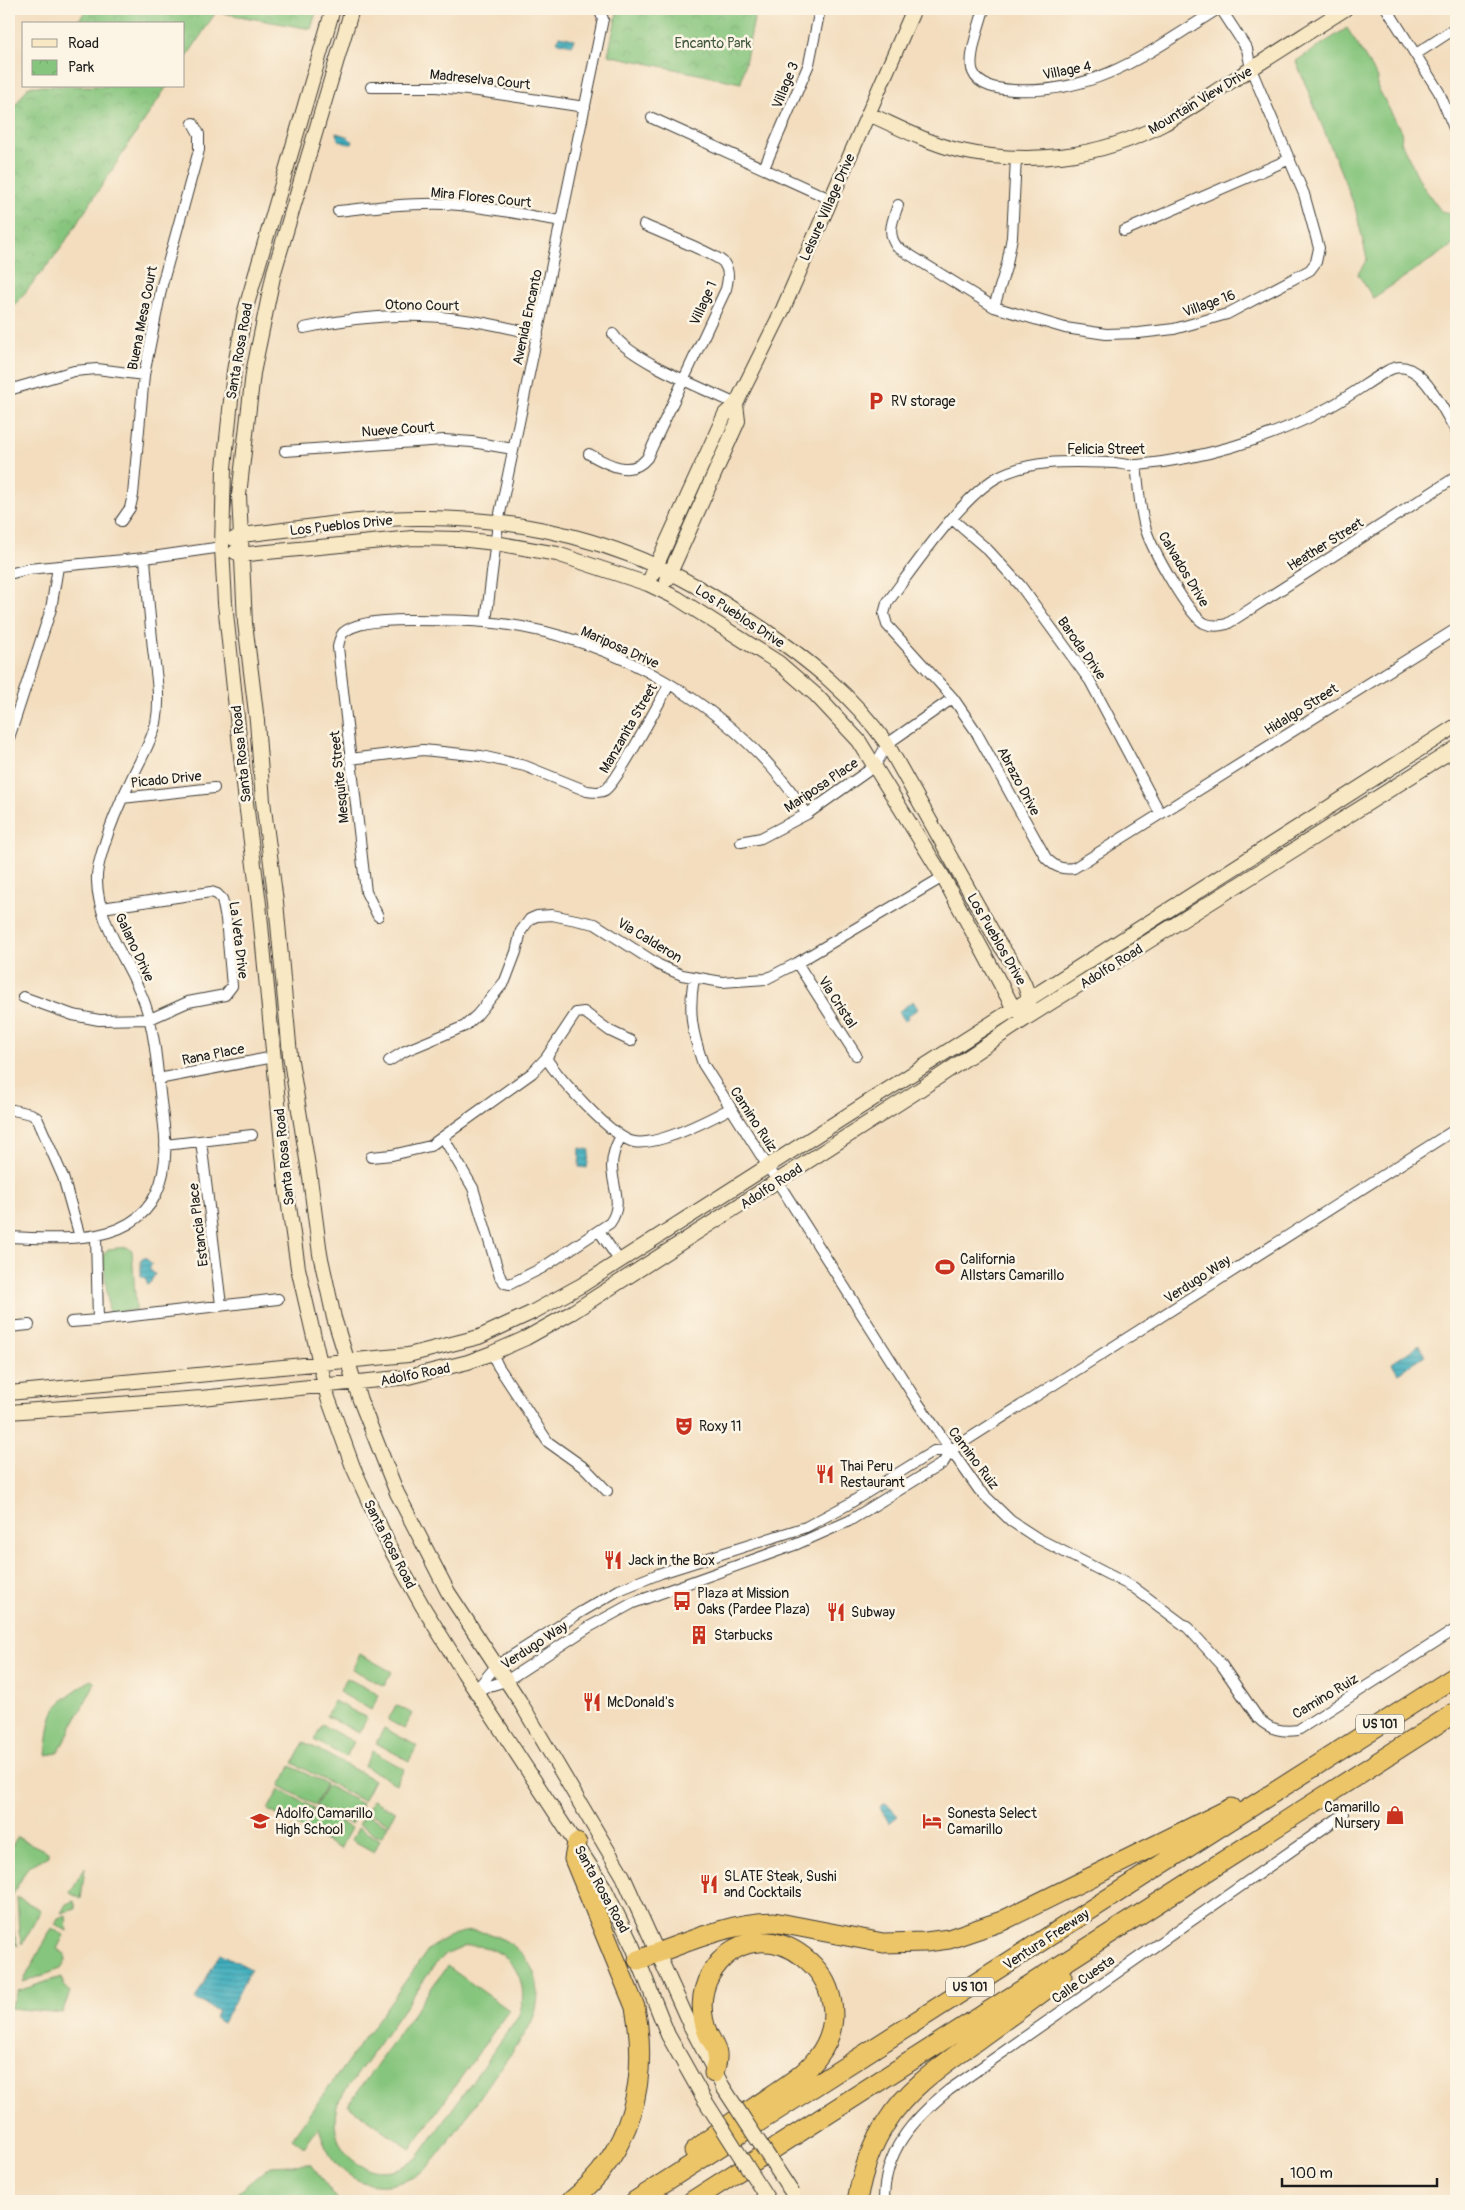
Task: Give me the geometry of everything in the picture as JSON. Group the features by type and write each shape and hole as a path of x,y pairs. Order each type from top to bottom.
{"highway":[{"name":"Ventura Freeway","path":"634,2201 1456,1676"},
{"name":"US 101","path":"692,2201 806,2130 1456,1712"},
{"path":"638,1960 738,1924 756,1922 774,1922 883,1943 926,1942 949,1939 1002,1921 1304,1773"},
{"path":"571,2201 604,2168 617,2148 629,2122 638,2090 641,2061 640,2032 635,2007 574,1859 576,1843"},
{"path":"857,2201 867,2160 886,2122 901,2102 922,2082 1044,1992 1144,1912"},
{"path":"634,2201 710,2138 807,2069 823,2049 832,2025 831,1995 818,1970 800,1953 786,1946 770,1942 753,1943 737,1949 720,1962 710,1976 705,1988 702,2012 703,2023 717,2054 719,2080"},
{"path":"715,2201 806,2130"}],"street":[{"name":"Santa Rosa Road","path":"333,9 245,311 234,371 228,423 222,547 225,603 246,803 259,904 286,1186 298,1268 319,1364 326,1386 353,1467 390,1548 423,1607 604,1887 638,1960 668,2035 704,2098 769,2201"},
{"name":"Santa Rosa Road","path":"352,9 274,272 253,373 245,427 239,495 245,623 257,721 263,801 276,902 290,1054 320,1254 334,1318 355,1384 382,1459 423,1545 448,1592 506,1681 624,1876 690,2025 719,2080 795,2197"},
{"name":"Avenida Encanto","path":"486,622 498,523 602,19 600,9"},
{"name":"Village 3","path":"764,168 808,64 820,9"},
{"name":"Leisure Village Drive","path":"648,584 725,414 736,404 783,309 914,9"},
{"name":"Village 4","path":"984,9 971,59 973,72 977,78 990,86 1022,90 1059,88 1106,76 1140,59 1220,9 1247,49 1251,69"},
{"name":"Mountain View Drive","path":"869,114 942,146 981,155 1016,158 1076,154 1124,142 1164,124 1345,9"},
{"path":"1387,9 1439,92 1456,134"},
{"path":"1416,54 1456,28"},
{"name":"Village 16","path":"898,204 890,229 893,242 994,307 1065,328 1106,334 1174,329 1227,314 1306,273 1314,266 1318,257 1318,243 1313,223 1290,159 1251,69"},
{"name":"Madreselva Court","path":"371,87 436,87 478,91 584,107"},
{"path":"652,118 830,199"},
{"name":"Buena Mesa Court","path":"121,521 130,508 133,495 144,375 162,285 199,150 199,134 193,123"},
{"path":"994,307 1007,264 1012,237 1016,158"},
{"path":"1124,231 1290,159"},
{"name":"Mira Flores Court","path":"338,211 396,204 447,204 485,208 561,221"},
{"name":"Village 1","path":"589,454 605,463 626,469 643,463 652,450 726,289 728,272 720,258 644,225"},
{"name":"Otono Court","path":"304,328 341,321 394,316 418,316 457,318 538,335"},
{"path":"613,334 631,352 736,404"},
{"name":"Felicia Street","path":"884,614 887,602 952,519 984,486 1016,469 1058,463 1136,465 1209,453 1254,439 1322,411 1390,369 1406,367 1416,372 1422,378 1456,430"},
{"path":"9,390 74,371 97,369 144,375"},
{"name":"Leisure Village Drive","path":"662,590 696,519 738,421 736,404"},
{"name":"Nueve Court","path":"285,451 444,440 472,442 513,449"},
{"name":"Calvados Drive","path":"1136,465 1143,520 1153,548 1192,611 1206,624"},
{"name":"Heather Street","path":"1206,624 1216,626 1226,624 1456,477"},
{"path":"681,512 696,519"},
{"name":"Los Pueblos Drive","path":"9,574 28,569 145,558 222,547 240,535 374,520 423,518 498,523 547,531 575,538 656,566 747,618 818,669 833,682 875,728 887,744 998,942 1012,961 1030,998 1028,1017"},
{"name":"Baroda Drive","path":"952,519 988,550 1020,586 1090,681 1160,813"},
{"name":"Los Pueblos Drive","path":"222,547 242,554 413,538 459,539 557,554 662,590 779,664 816,695 844,723 859,741 943,877 1014,1009"},
{"name":"Galano Drive","path":"9,1237 80,1237 96,1236 116,1231 129,1225 149,1205 161,1182 165,1145 150,1019 142,996 102,908 97,873 108,831 154,729 158,704 145,558"},
{"path":"9,738 51,608 58,567"},
{"name":"Abrazo Drive","path":"884,614 887,625 953,698 975,730 1037,845 1052,864 1067,869 1074,868 1160,813"},
{"name":"Mariposa Drive","path":"343,633 353,627 387,620 486,622 535,630 602,650 669,684 740,736 792,790 807,814"},
{"name":"Hidalgo Street","path":"1160,813 1456,629"},
{"name":"Mesquite Street","path":"343,633 338,647 366,892 378,916"},
{"name":"Manzanita Street","path":"350,759 408,750 448,752 512,762 586,791 596,792 605,790 618,775 669,684"},
{"name":"Mariposa Place","path":"741,842 761,838 807,814 875,766 887,744 953,698"},
{"name":"Adolfo Road","path":"9,1393 408,1355 479,1337 553,1302 1456,726"},
{"name":"Adolfo Road","path":"9,1412 201,1398 355,1384 431,1372 492,1353 526,1338 564,1318 778,1181 1028,1017 1456,748"},
{"name":"Picado Drive","path":"122,798 214,788"},
{"name":"Via Calderon","path":"389,1061 406,1051 465,1026 477,1015 505,981 516,952 521,931 530,919 537,916 552,915 595,924 659,966 694,978 722,982 766,980 943,877"},
{"name":"La Veta Drive","path":"102,908 211,892 217,894 222,899 232,972 232,986 222,996 188,1002 150,1019"},
{"name":"Via Cristal","path":"798,963 856,1055"},
{"name":"Camino Ruiz","path":"694,978 690,1003 696,1043 703,1064 897,1372 979,1490 1012,1520 1063,1553 1133,1587 1188,1628 1212,1652 1258,1718 1274,1729 1283,1732 1298,1730 1456,1630"},
{"path":"23,997 90,1020 150,1019"},
{"path":"1014,1009 1028,1017"},
{"path":"371,1157 392,1155 427,1147 443,1137 529,1075 546,1058 572,1016 579,1012 586,1014 610,1031 631,1041"},
{"name":"Rana Place","path":"158,1079 274,1057"},
{"path":"546,1058 588,1106 621,1136 634,1142 650,1141 699,1126 731,1108"},
{"path":"12,1110 30,1114 37,1118 63,1177 80,1237"},
{"name":"Verdugo Way","path":"476,1690 506,1681 589,1627 633,1603 797,1544 849,1521 943,1463 951,1450 1456,1129"},
{"path":"165,1145 252,1135"},
{"path":"443,1137 472,1184 500,1277 505,1283 512,1284 536,1271 610,1223 617,1207 612,1165 615,1149 621,1136"},
{"name":"Estancia Place","path":"201,1141 221,1305"},
{"path":"599,1231 619,1260"},
{"path":"96,1236 98,1320"},
{"path":"71,1322 278,1299"},
{"path":"9,1327 29,1325"},
{"path":"492,1353 498,1366 548,1442 586,1469 606,1491"},
{"name":"Verdugo Way","path":"476,1690 496,1666 619,1590 661,1573 806,1527 847,1505 934,1451 951,1450"},
{"name":"Calle Cuesta","path":"884,2201 884,2183 890,2162 901,2140 930,2106 949,2090 1344,1814"}],"green space":[{"path":"87,9 317,9 311,29 216,12 185,59 185,22 77,22"},
{"name":"Encanto Park","path":"616,9 756,9 741,83 608,55 617,13"},
{"path":"1347,28 1378,78 1377,86 1402,133 1401,142 1422,185 1441,211 1456,214 1456,243 1373,298 1358,274 1367,259 1355,207 1296,61"},
{"path":"28,88 166,88 59,251 9,312 9,114"},
{"path":"127,1247 132,1251 136,1310 109,1313 103,1256 108,1249"},
{"path":"360,1654 392,1672 384,1686 352,1669"},
{"path":"347,1678 379,1695 371,1710 339,1692"},
{"path":"91,1680 95,1683 58,1753 46,1755 52,1717 55,1710 67,1697"},
{"path":"334,1701 367,1718 359,1733 326,1716"},
{"path":"396,1705 413,1714 404,1729 388,1720"},
{"path":"322,1725 354,1742 346,1757 314,1740"},
{"path":"384,1728 417,1746 409,1761 376,1743"},
{"path":"304,1742 374,1780 363,1801 293,1763"},
{"path":"372,1751 404,1769 396,1784 364,1766"},
{"path":"291,1766 326,1784 315,1805 280,1786"},
{"path":"327,1785 362,1804 351,1824 316,1806"},
{"path":"279,1789 314,1808 303,1829 268,1810"},
{"path":"373,1800 395,1812 389,1824 366,1811"},
{"path":"316,1809 351,1828 340,1849 305,1830"},
{"path":"365,1814 388,1826 381,1837 359,1825"},
{"path":"358,1828 380,1840 374,1852 352,1840"},
{"path":"17,1837 48,1852 48,1856 28,1867 11,1898 14,1934 18,1946 9,1941 9,1851"},
{"path":"85,1868 81,1899 70,1893"},
{"path":"17,1897 41,1910 22,1945 19,1932"},
{"path":"74,1901 76,1909 61,1913 66,1904"},
{"path":"66,1915 67,1931 55,1924 58,1918"},
{"path":"52,1928 64,1935 57,1949 65,1954 66,1961 61,1969 23,1982"},
{"path":"473,1931 488,1934 502,1939 515,1947 525,1957 537,1982 538,1997 532,2021 518,2045 455,2133 428,2167 411,2178 394,2184 377,2185 361,2182 347,2174 335,2162 325,2146 319,2127 304,2147 292,2138 428,1950 449,1936","holes":["466,1946 480,1946 493,1950 504,1957 513,1966 519,1977 522,1989 522,2003 518,2017 418,2157 401,2167 385,2171 369,2169 355,2162 344,2151 337,2136 335,2119 339,2100 434,1966 445,1955"]},
{"path":"447,1966 509,2010 410,2149 348,2105"},
{"path":"61,1977 64,1985 70,1992 62,2013 10,2008 18,1991"},
{"path":"310,2164 339,2201 227,2201 270,2166"}],"water":[{"path":"559,36 574,39 572,45 557,42"},
{"path":"336,133 347,136 353,142 352,144 341,142"},
{"path":"913,1001 918,1009 907,1016 908,1018 904,1021 898,1012"},
{"path":"580,1148 590,1150 587,1168 579,1167"},
{"path":"145,1257 152,1264 149,1269 155,1274 147,1285 146,1279 141,1276 141,1260"},
{"path":"1419,1345 1425,1355 1398,1373 1392,1363"},
{"path":"886,1803 898,1816 889,1823 880,1807"},
{"path":"220,1953 251,1969 223,2023 214,2018 218,2011 195,1999"}],"place":[{"name":"RV storage","path":"876,401"},
{"name":"California Allstars Camarillo","path":"945,1267"},
{"name":"Roxy 11","path":"684,1426"},
{"name":"Thai Peru Restaurant","path":"825,1474"},
{"name":"Jack in the Box","path":"613,1560"},
{"name":"Plaza at Mission Oaks (Pardee Plaza)","path":"682,1601"},
{"name":"Subway","path":"836,1612"},
{"name":"Starbucks","path":"699,1635"},
{"name":"McDonald's","path":"592,1702"},
{"name":"Camarillo Nursery","path":"1395,1815"},
{"name":"Adolfo Camarillo High School","path":"260,1821"},
{"name":"Sonesta Select Camarillo","path":"932,1821"},
{"name":"SLATE Steak, Sushi and Cocktails","path":"709,1884"}]}
